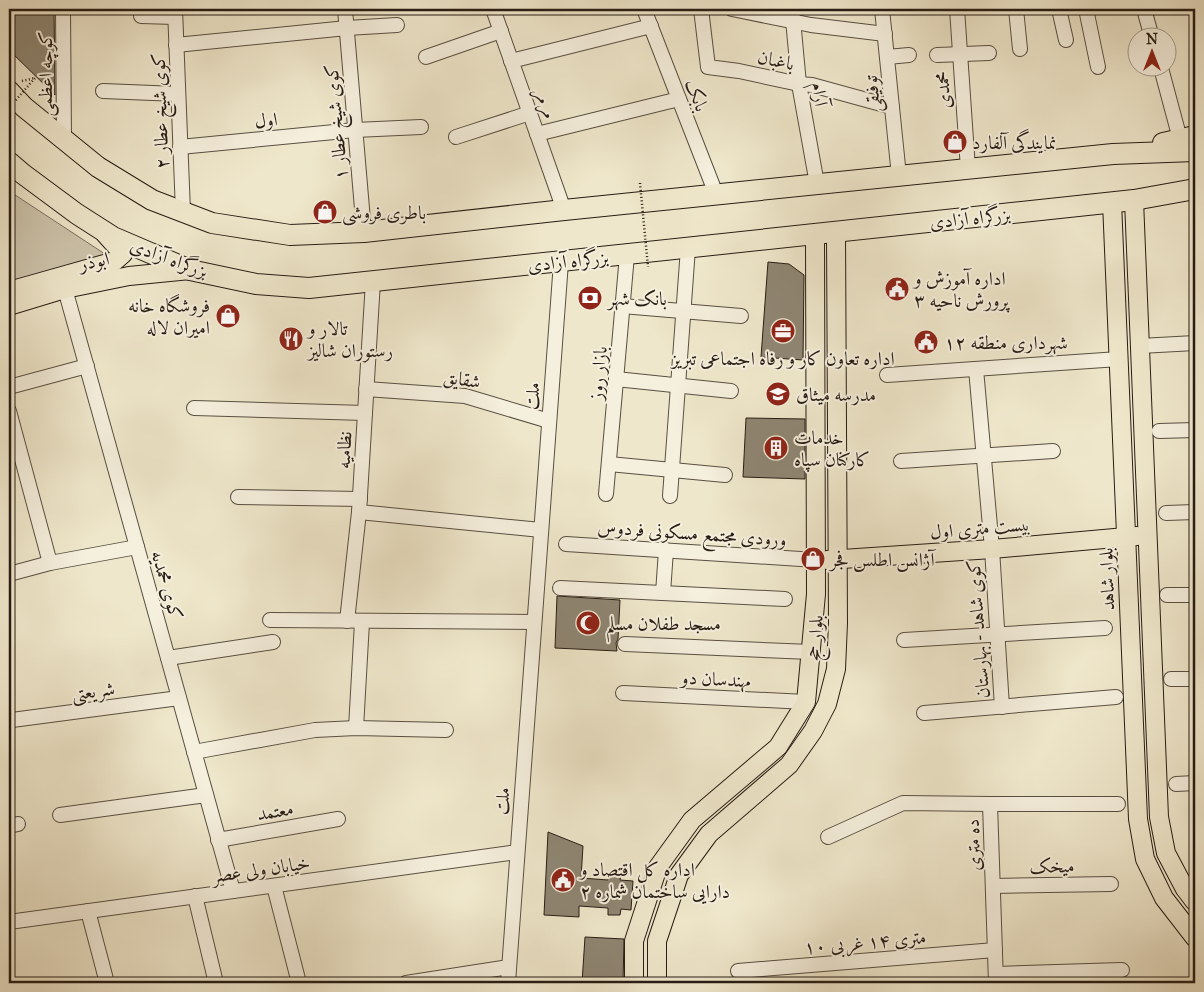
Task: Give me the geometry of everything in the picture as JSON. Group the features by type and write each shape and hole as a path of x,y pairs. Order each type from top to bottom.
{"highway":[{"path":"9,91 24,107 98,167 152,200 212,223 290,235 364,232 1113,154 1191,144"},
{"name":"بزرگراه آزادی","path":"9,162 77,214 101,230 133,246 190,270 256,284 300,287 815,235 1134,200 1195,189"},
{"name":"بزرگراه آزادی","path":"1158,196 1195,201"}],"main road":[{"path":"1134,200 1159,817 1166,853 1185,889 1195,902"},
{"name":"بلوار شاهد","path":"1112,202 1138,819 1145,859 1164,898 1195,938"},
{"name":"ابوذر","path":"9,306 115,260 122,254 101,230"},
{"name":"بلوار حج","path":"657,983 657,941 679,875 709,834 789,765 813,731 827,704 836,669 838,560 836,232"},
{"name":"بلوار حج","path":"634,983 634,942 658,867 692,820 778,747 806,702 816,594 815,235"},
{"path":"1114,240 1135,238"},
{"path":"815,265 836,263"},
{"name":"ابوذر","path":"9,291 63,282 190,270"},
{"name":"بیست متری اول","path":"816,560 992,549 1147,535"},
{"path":"1137,804 1158,804"},
{"path":"643,914 664,921"}],"street":[{"name":"کوچه اعظمی","path":"63,9 64,139"},
{"name":"کوی شیخ عطار ۱","path":"345,9 364,232"},
{"name":"مرمر","path":"493,9 564,210"},
{"name":"بابک","path":"644,9 716,194"},
{"name":"باغبان","path":"701,9 708,67 812,85 892,107"},
{"path":"732,9 792,15 811,25 885,34"},
{"name":"توفیقی","path":"882,9 899,176"},
{"name":"محمدی","path":"957,9 968,169"},
{"path":"1016,9 1020,48"},
{"path":"1059,9 1066,40"},
{"path":"1086,9 1098,67"},
{"path":"1144,9 1149,28"},
{"path":"141,16 175,13"},
{"name":"کوی شیخ عطار ۲","path":"175,13 183,212"},
{"name":"آرام","path":"792,15 799,84 817,184"},
{"path":"176,45 347,28 397,25"},
{"path":"512,61 650,26"},
{"path":"426,57 501,31"},
{"path":"887,57 909,54"},
{"path":"937,54 989,54"},
{"path":"1165,78 1191,144"},
{"path":"103,91 178,94"},
{"path":"537,134 679,99"},
{"path":"456,136 530,113"},
{"name":"اول","path":"180,147 355,130 421,127"},
{"path":"670,496 688,248"},
{"name":"بازار روز","path":"606,494 627,255"},
{"name":"ملت","path":"508,983 561,262"},
{"name":"نظامیه","path":"347,621 359,506 373,281"},
{"name":"کوی محمدیه","path":"63,282 233,891"},
{"path":"622,306 741,316"},
{"path":"1140,346 1195,343"},
{"path":"887,375 1119,359"},
{"path":"9,387 86,366"},
{"name":"کوی شاهد - بهارستان","path":"976,369 992,549 1002,707"},
{"path":"616,378 731,391"},
{"name":"شقایق","path":"366,389 465,396 549,421"},
{"path":"194,408 365,413"},
{"path":"9,411 50,563"},
{"path":"1159,431 1195,430"},
{"path":"900,460 1054,451"},
{"path":"609,464 725,475"},
{"path":"238,497 359,506 541,530"},
{"path":"1166,513 1195,512"},
{"name":"ورودی مجتمع مسکونی فردوس","path":"566,544 816,560"},
{"path":"9,574 50,563 137,547"},
{"path":"663,593 666,550"},
{"path":"560,588 785,599"},
{"path":"1167,596 1195,595"},
{"path":"270,620 534,622"},
{"path":"356,728 362,622"},
{"path":"904,640 1105,628"},
{"path":"168,658 273,642"},
{"path":"625,644 811,652"},
{"path":"1171,679 1195,679"},
{"name":"مهندسان دو","path":"623,693 806,702"},
{"path":"924,713 1116,697"},
{"name":"شریعتی","path":"12,720 179,698"},
{"path":"194,752 315,730 356,728 446,730"},
{"path":"1176,784 1195,783"},
{"path":"60,815 206,795"},
{"path":"828,837 903,803 990,804"},
{"name":"ده متری","path":"996,979 990,804 1118,804"},
{"name":"معتمد","path":"218,840 338,818"},
{"name":"خیابان ولی عصر","path":"9,922 518,852"},
{"name":"میخک","path":"993,886 1111,884"},
{"path":"274,886 299,983"},
{"path":"195,896 216,983"},
{"path":"88,911 107,983"},
{"name":"۱۰ متری ۱۴ غربی","path":"738,971 995,950"},
{"path":"406,983 509,968"},
{"path":"996,979 1122,970"}],"path":[{"path":"9,108 35,78"},
{"path":"640,183 648,267"}],"shaded area":[{"path":"9,191 108,256 9,281"}],"building":[{"path":"9,9 54,9 55,95 9,50"},
{"name":"اداره تعاون کار و رفاه اجتماعی تبریز","path":"768,262 789,264 804,275 803,360 761,357"},
{"name":"خدمات کارکنان سپاه","path":"746,418 805,419 805,479 743,477"},
{"name":"مسجد طفلان مسلم","path":"557,596 620,600 617,651 555,648"},
{"name":"اداره کل اقتصاد و دارایی ساختمان شماره ۲","path":"548,832 583,846 581,878 608,880 608,873 621,874 620,880 633,881 631,910 621,909 620,915 608,915 608,908 579,906 579,917 544,915"},
{"path":"585,937 624,939 623,983 582,983"}],"place":[{"name":"نمایندگی آلفارد","path":"955,142"},
{"name":"باطری فروشی","path":"325,212"},
{"name":"اداره آموزش و پرورش ناحیه ۳","path":"897,289"},
{"name":"بانک شهر","path":"590,298"},
{"name":"فروشگاه خانه امیران لاله","path":"228,316"},
{"name":"اداره تعاون کار و رفاه اجتماعی تبریز","path":"783,331"},
{"name":"تالار و رستوران شالیز","path":"291,339"},
{"name":"شهرداری منطقه ۱۲","path":"926,342"},
{"name":"مدرسه میثاق","path":"778,394"},
{"name":"خدمات کارکنان سپاه","path":"776,448"},
{"name":"آژانس اطلس فجر","path":"813,559"},
{"name":"مسجد طفلان مسلم","path":"588,623"},
{"name":"اداره کل اقتصاد و دارایی ساختمان شماره ۲","path":"563,880"}]}
